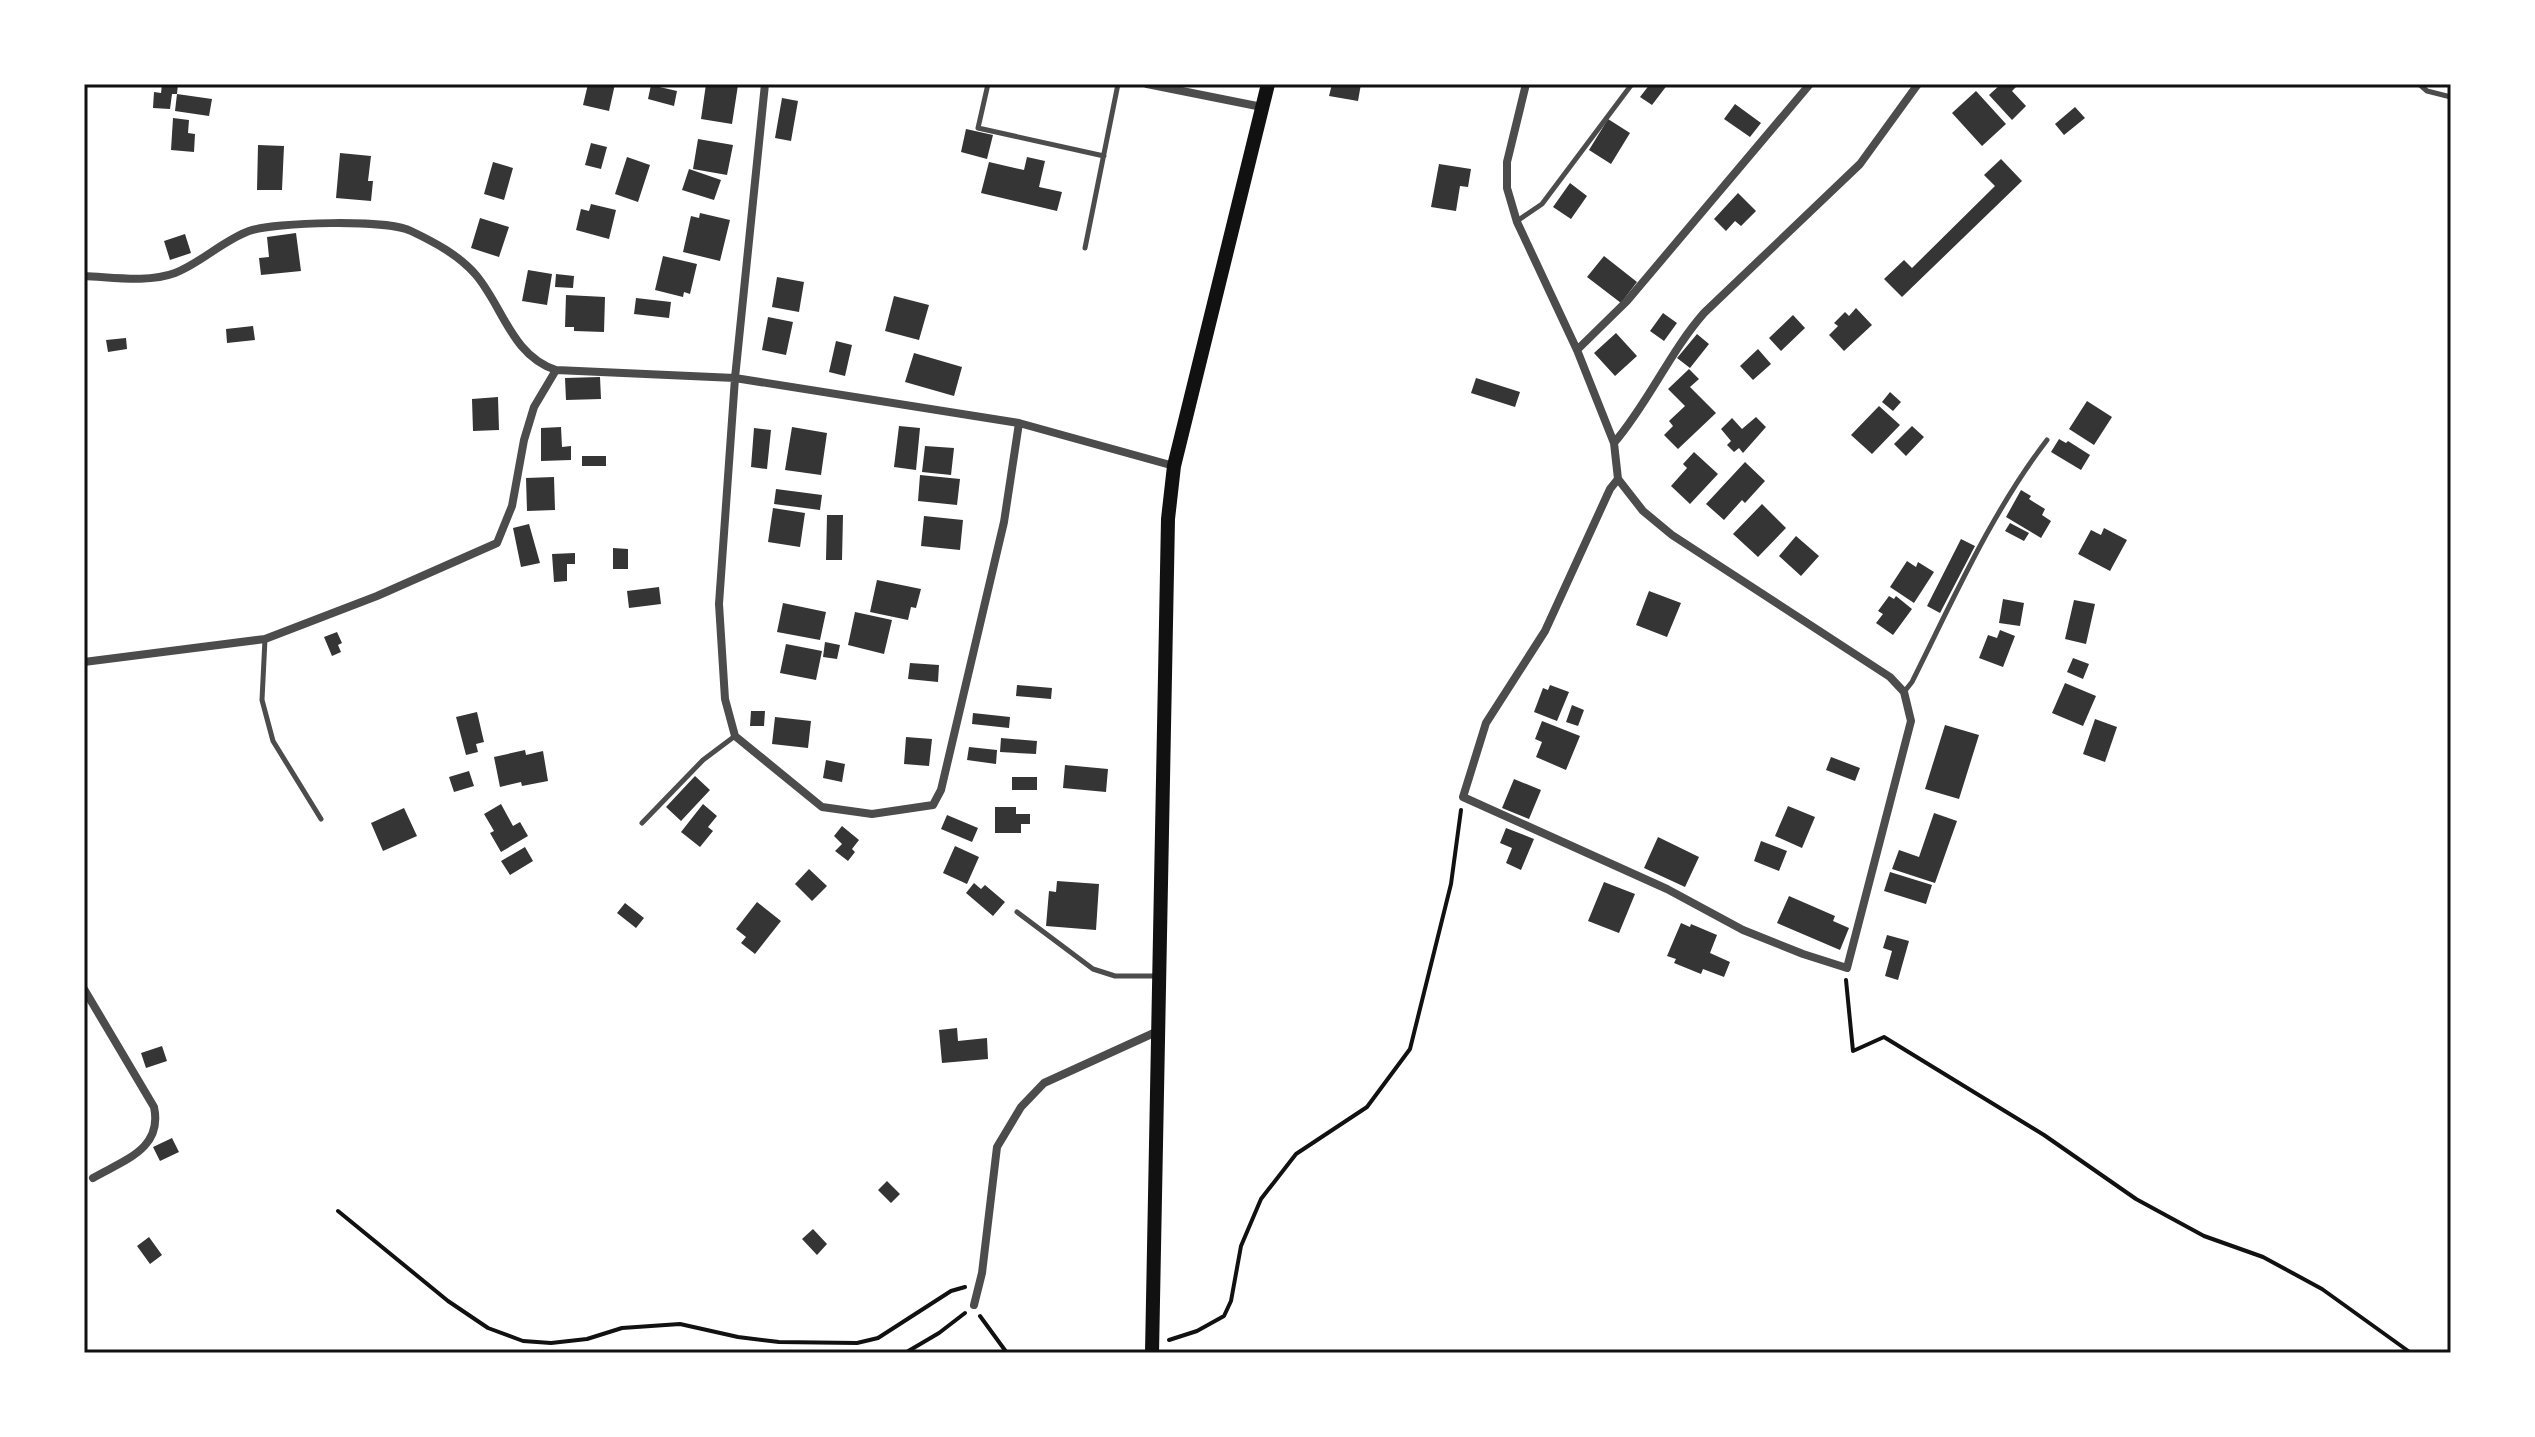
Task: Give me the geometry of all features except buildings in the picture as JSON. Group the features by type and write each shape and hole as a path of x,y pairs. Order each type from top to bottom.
{"main road":[{"path":"1152,1349 1166,553 1174,466 1268,84"}],"street":[{"path":"765,84 735,378 719,604 722,678 735,736 822,807 872,814 933,805 941,790 1004,522 1019,423"},
{"path":"1147,84 1262,107"},
{"path":"1526,84 1507,162 1507,188 1517,222 1577,350 1614,443 1618,479 1643,511 1672,535 1890,677 1904,692 1911,721 1847,968 1743,930 1667,889 1463,797 1486,723 1545,631 1610,489 1618,479"},
{"path":"1577,350 1627,301 1810,84"},
{"path":"1614,443 1657,385 1682,338 1704,313 1860,164 1918,84"},
{"path":"84,276 173,274 250,230 341,223 407,228 455,255 466,265 476,275 524,352 556,370 735,378 1019,423 1174,466"},
{"path":"84,662 265,639 377,596 497,543 512,506 524,440 534,407 556,370"},
{"path":"84,989 154,1107 156,1117 156,1129 140,1151 93,1178"},
{"path":"974,1305 979,1289 997,1147 1021,1107 1044,1083 1156,1032"}],"lane":[{"path":"988,84 978,128 1104,156"},
{"path":"1085,248 1118,84"},
{"path":"1517,222 1542,204 1632,84"},
{"path":"2419,84 2427,91 2451,97"},
{"path":"1904,692 1912,682 1987,534 2024,471 2047,440"},
{"path":"265,639 262,700 273,741 321,819"},
{"path":"642,823 703,760 735,736"},
{"path":"1017,912 1093,969 1115,976 1158,976"}],"path":[{"path":"1152,1349 1224,1316 1231,1301 1241,1246 1261,1199 1296,1154 1367,1107 1410,1049 1451,884 1463,797"},
{"path":"1847,968 1845,986 1853,1051 1884,1037 2044,1135 2136,1199 2204,1236 2263,1257 2322,1289 2411,1353"},
{"path":"338,1211 448,1301 488,1328 523,1341 551,1343 587,1339 622,1328 680,1324 738,1337 779,1342 857,1343 878,1338 951,1291 968,1286 979,1289"},
{"path":"905,1353 939,1333 974,1305 1007,1353"}]}
